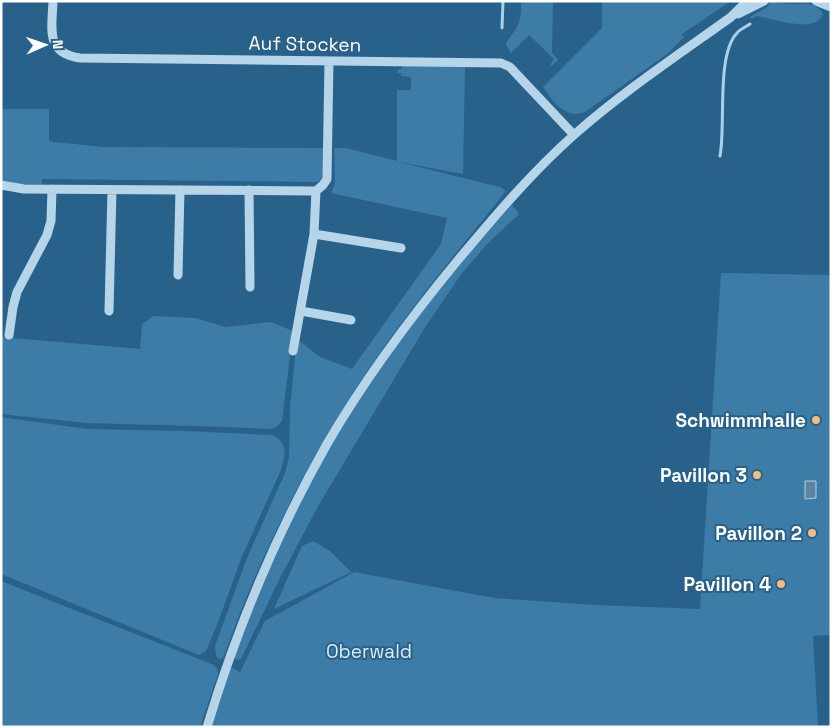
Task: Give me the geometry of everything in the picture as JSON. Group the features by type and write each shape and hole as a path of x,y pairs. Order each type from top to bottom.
{"street":[{"name":"Auf Stocken","path":"53,1 53,42 62,54 74,58 501,62 515,73 574,135"},
{"path":"207,727 226,665 262,574 286,522 328,443 415,312 514,194 574,135 615,101 731,17 747,1"},
{"path":"731,17 764,1"},
{"path":"816,1 830,4"},
{"path":"1,185 24,189 316,191 327,179 329,61"},
{"path":"9,335 17,292 47,235 51,222 52,189"},
{"path":"109,311 112,190"},
{"path":"178,275 180,190"},
{"path":"249,190 250,287"},
{"path":"293,351 314,234 316,191"},
{"path":"314,234 401,248"},
{"path":"301,311 351,320"}],"green space":[{"path":"521,1 553,1 552,53 558,60 551,66 554,59 529,35 511,53 506,45 519,21"},
{"path":"602,1 731,1 682,34 684,37 667,54 585,112 571,113 560,108 543,87 602,28"},
{"path":"768,3 811,5 823,13 819,20 804,24 794,24 757,16 751,19 750,17 769,6"},
{"path":"402,66 465,66 463,174 398,162 500,187 506,191 407,315 340,414 279,524 253,581 223,658 218,659 215,646 247,558 285,473 289,457 290,407 297,339 320,357 352,369 441,244 447,218 331,193 335,184 334,148 346,148 397,161 397,90 411,90 411,77 401,76 401,73 397,73 399,69 402,69"},
{"path":"1,109 49,109 49,141 54,142 104,147 323,148 323,177 318,182 42,179 42,185 15,186 1,180"},
{"path":"512,205 519,214 489,242 462,273 424,329 317,508 279,580 241,659 236,660 234,655 269,566 294,513 335,435 423,304"},
{"name":"Oberwald","path":"721,273 831,275 831,635 813,636 818,727 207,727 226,665 240,672 265,621 354,572 494,598 595,605 700,609"},
{"path":"154,316 195,318 225,327 271,322 293,331 282,421 278,426 271,429 87,423 1,414 1,337 140,349 142,324"},
{"path":"1,417 87,429 273,435 282,442 284,454 281,470 242,556 206,651 199,655 1,574"},
{"path":"313,541 330,551 351,572 274,609 302,546"},
{"path":"1,581 214,665 218,674 200,727 1,727"}],"shaded area":[{"path":"805,481 816,481 816,498 805,499"}],"waterway":[{"path":"502,28 503,1"},
{"path":"720,156 726,57 730,43 737,33 750,24"}],"place":[{"name":"Schwimmhalle","path":"816,420"},
{"name":"Pavillon 3","path":"757,475"},
{"name":"Pavillon 2","path":"812,533"},
{"name":"Pavillon 4","path":"781,584"}]}
